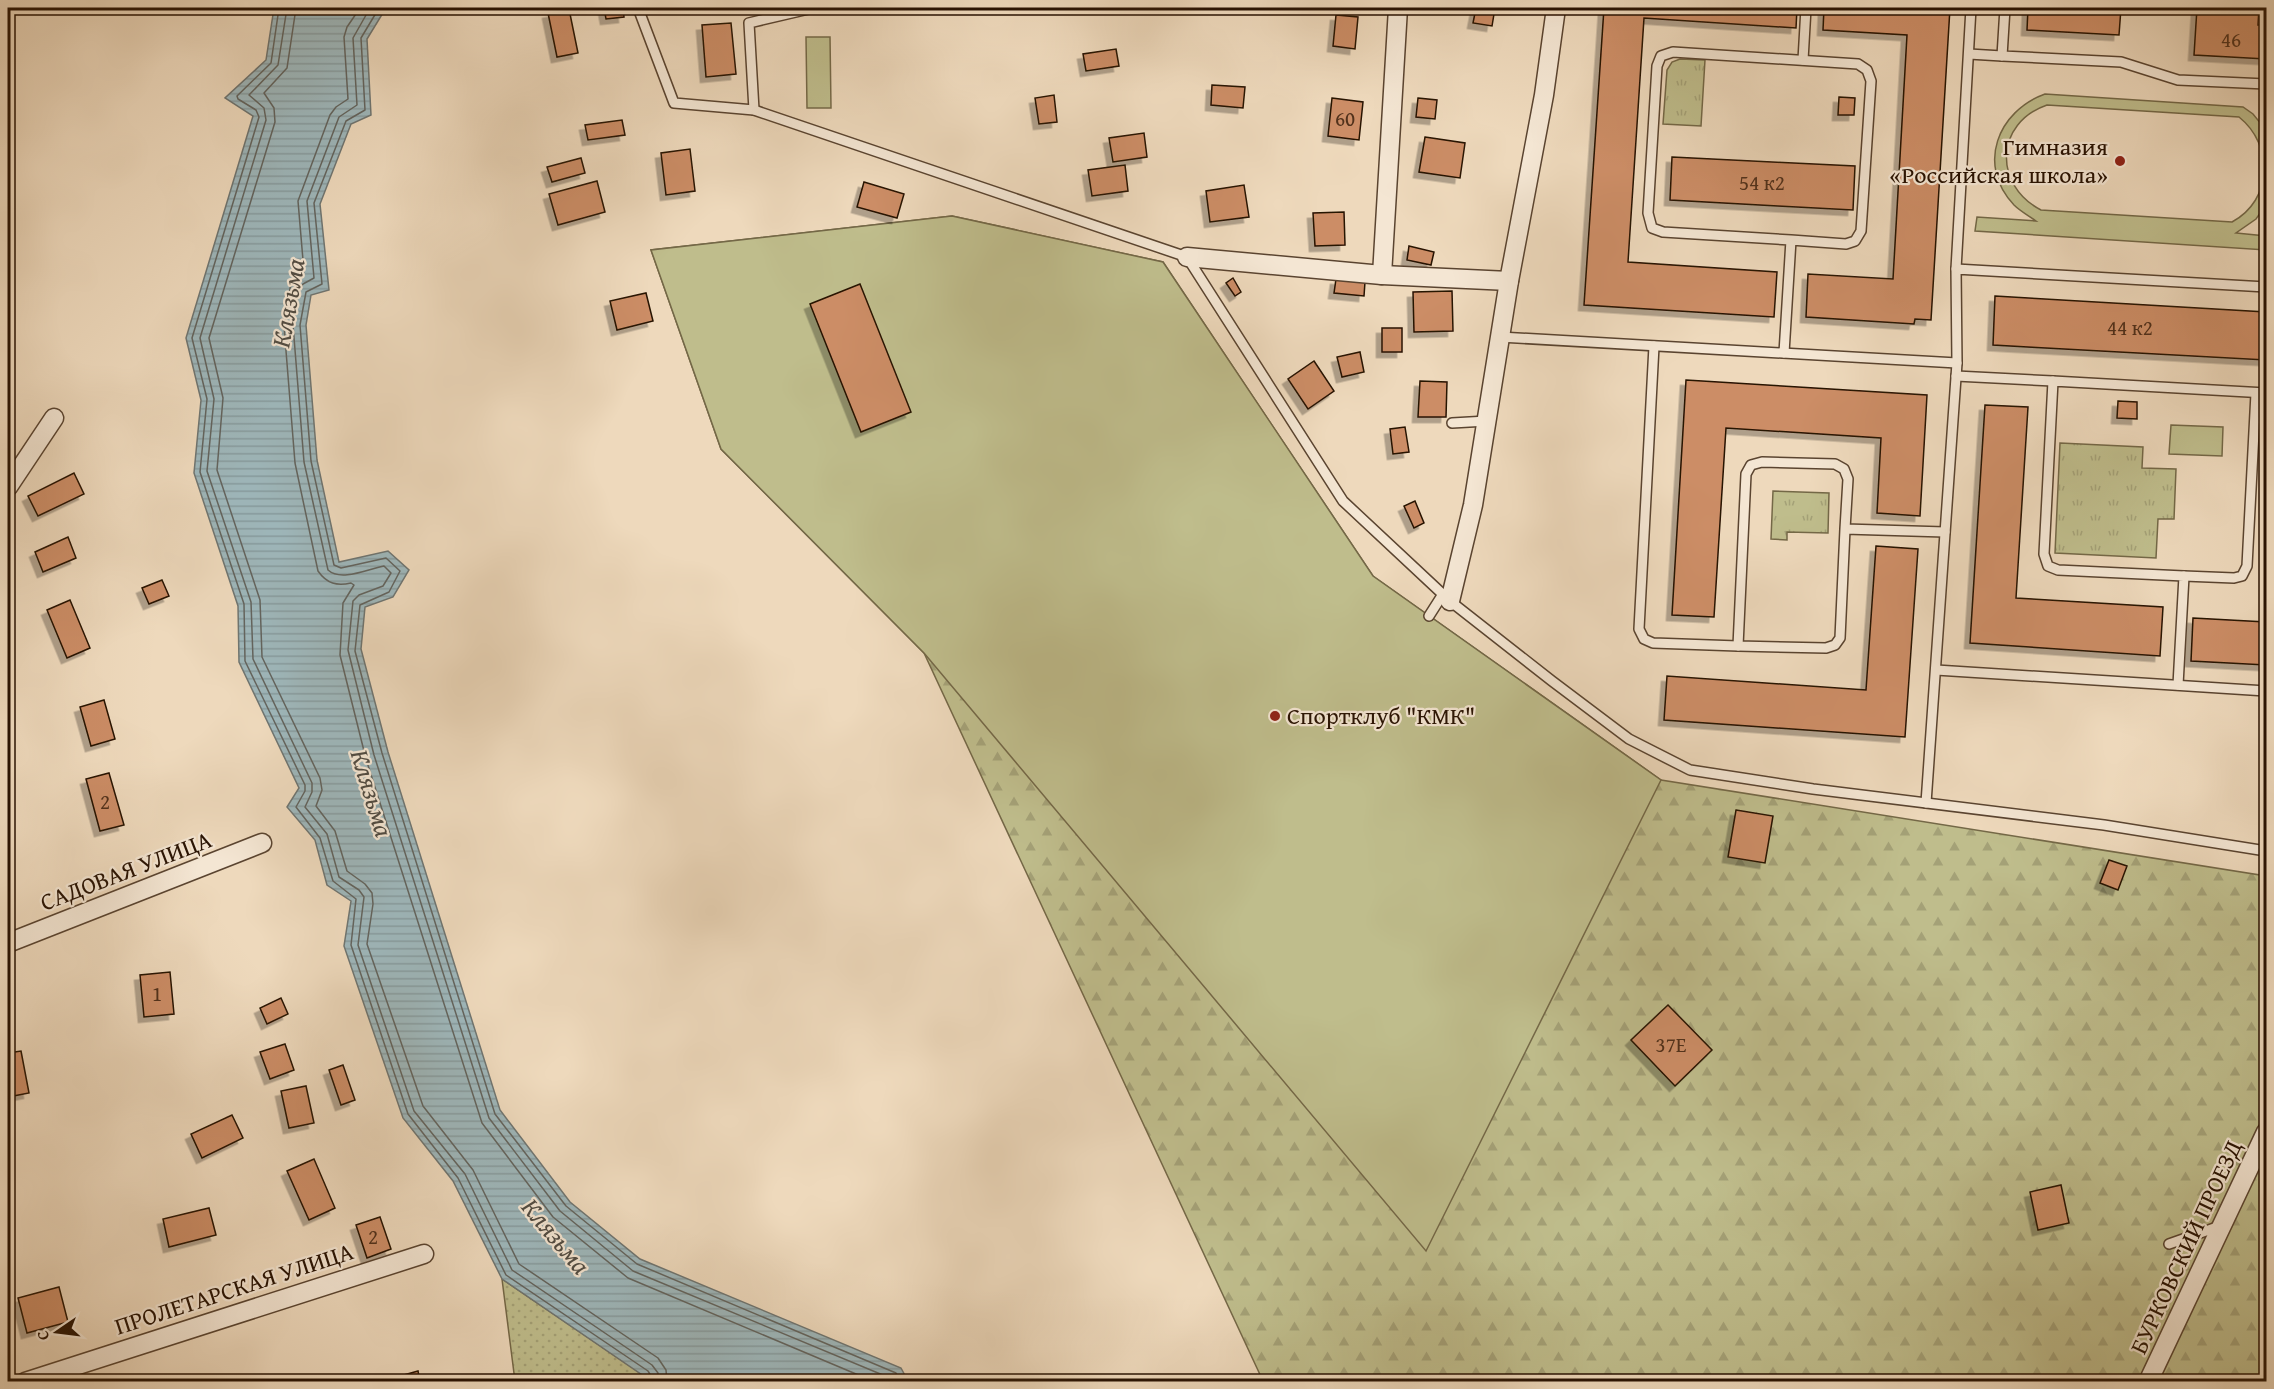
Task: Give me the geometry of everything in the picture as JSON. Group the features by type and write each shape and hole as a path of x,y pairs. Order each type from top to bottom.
{"street":[{"path":"1382,275 1398,8"},
{"path":"1446,598 1473,505 1509,282 1544,95 1556,8"},
{"path":"1187,257 1382,275 1509,282"},
{"path":"8,487 54,418"},
{"name":"САДОВАЯ УЛИЦА","path":"8,943 262,843"},
{"name":"БУРКОВСКИЙ ПРОЕЗД","path":"2148,1382 2266,1132"},
{"name":"ПРОЛЕТАРСКАЯ УЛИЦА","path":"25,1382 424,1254"}],"lane":[{"path":"638,8 674,103 754,110 1187,257 1343,501 1446,598 1629,739 1690,770 1813,789 2104,825 2266,851"},
{"path":"754,110 749,23 813,8"},
{"path":"1803,60 1806,8"},
{"path":"1926,803 1957,363 1956,269 1971,8"},
{"path":"2002,56 2005,8"},
{"path":"1673,52 1803,60 1858,64 1867,70 1871,81 1861,231 1855,242 1846,244 1791,240 1663,232 1652,228 1648,213 1657,66 1661,56 1673,52"},
{"path":"1969,54 2121,62 2178,80 2266,84"},
{"path":"1784,353 1791,240"},
{"path":"1956,269 2266,287"},
{"path":"1500,337 1957,363"},
{"path":"1654,346 1639,629 1644,639 1653,643 1738,646 1826,648 1835,645 1840,638 1848,479 1844,469 1835,464 1762,462 1751,465 1746,474 1738,646"},
{"path":"1956,376 2266,393"},
{"path":"2054,381 2044,554 2048,566 2058,570 2234,578 2242,576 2247,566 2256,393"},
{"path":"1452,423 1487,421"},
{"path":"1845,529 1945,532"},
{"path":"2178,685 2184,576"},
{"path":"1429,616 1446,598"},
{"path":"1936,670 2266,691"},
{"path":"2169,1244 2223,1225"}],"green space":[{"path":"806,37 830,37 831,108 807,108"},
{"path":"1680,59 1705,60 1701,126 1663,124 1667,70 1672,62"},
{"path":"2045,94 2243,107 2253,114 2266,130 2266,205 2256,219 2236,233 2266,236 2266,250 1975,231 1977,217 2036,221 2014,205 2002,189 1996,173 1995,157 1998,141 2005,126 2015,113 2029,102","holes":["2047,105 2239,117 2258,142 2263,157 2264,172 2255,200 2246,212 2232,222 2041,210 2025,199 2014,186 2008,171 2006,155 2017,125 2030,114"]},
{"path":"952,216 1163,262 1373,576 1661,780 2266,876 2266,1381 1263,1381 924,653 721,449 651,250"},
{"name":"Спортклуб \"КМК\"","path":"952,216 1163,262 1373,576 1661,780 1426,1251 924,653 721,449 651,250"},
{"path":"2171,425 2223,427 2222,456 2169,454"},
{"path":"2060,443 2143,447 2142,468 2176,469 2174,519 2158,519 2156,558 2055,553"},
{"path":"1773,491 1829,493 1828,533 1787,532 1787,540 1771,539"},
{"path":"502,1279 646,1377 642,1381 515,1381"}],"water":[{"name":"Клязьма","path":"274,8 386,8 367,39 371,115 351,124 320,204 329,290 311,295 306,325 317,460 339,562 388,551 409,570 393,597 365,607 361,649 388,752 500,1110 570,1202 640,1259 901,1368 908,1381 642,1381 645,1377 502,1279 453,1181 403,1118 344,946 351,901 327,885 315,840 287,807 299,788 239,662 238,606 194,473 201,400 186,338 253,116 225,98 266,60"}],"building":[{"path":"604,8 623,8 624,17 606,19"},
{"path":"1476,8 1495,8 1492,26 1473,23"},
{"path":"1604,8 1797,8 1796,28 1644,18 1628,262 1777,272 1774,317 1584,305"},
{"path":"1824,8 1950,8 1931,320 1915,319 1914,324 1806,317 1808,274 1893,279 1907,35 1823,30"},
{"path":"2028,8 2121,8 2119,35 2027,30"},
{"path":"2197,8 2259,8 2258,25 2266,25 2266,59 2194,55"},
{"path":"569,9 578,53 557,57 548,13"},
{"path":"1336,15 1358,17 1355,49 1333,46"},
{"path":"731,23 736,74 706,77 702,25"},
{"path":"1116,49 1119,66 1086,71 1083,54"},
{"path":"1212,85 1245,87 1243,108 1211,105"},
{"path":"1054,95 1057,122 1039,124 1035,98"},
{"path":"1839,97 1855,98 1854,115 1838,115"},
{"path":"1332,98 1363,102 1359,140 1328,136"},
{"path":"1418,98 1437,100 1435,119 1416,117"},
{"path":"622,120 625,135 588,140 585,125"},
{"path":"1144,133 1147,157 1113,162 1109,138"},
{"path":"1425,137 1465,143 1460,178 1419,172"},
{"path":"690,149 695,191 666,195 661,153"},
{"path":"1672,157 1855,166 1853,210 1670,200"},
{"path":"581,158 585,173 552,182 547,167"},
{"path":"1125,165 1128,191 1092,196 1088,170"},
{"path":"597,181 605,212 558,225 549,194"},
{"path":"864,182 904,194 897,218 857,207"},
{"path":"1244,185 1249,217 1210,222 1206,191"},
{"path":"1344,212 1345,245 1315,246 1313,213"},
{"path":"1409,246 1434,252 1431,265 1407,260"},
{"path":"1233,278 1241,292 1235,296 1226,283"},
{"path":"1336,279 1365,282 1364,296 1334,293"},
{"path":"860,284 911,412 861,432 810,304"},
{"path":"1452,291 1453,331 1414,332 1413,292"},
{"path":"646,293 653,321 617,330 610,301"},
{"path":"1995,296 2266,312 2266,360 1993,345"},
{"path":"1382,328 1402,328 1402,352 1382,352"},
{"path":"1360,352 1364,372 1342,377 1337,357"},
{"path":"1314,361 1334,391 1308,409 1288,379"},
{"path":"1686,380 1927,395 1920,516 1877,513 1881,438 1726,428 1714,617 1672,615"},
{"path":"1420,381 1447,382 1446,417 1418,417"},
{"path":"2118,401 2137,402 2137,419 2117,418"},
{"path":"1985,405 2028,407 2016,598 2163,607 2160,656 1970,643"},
{"path":"1405,427 1409,452 1393,454 1390,429"},
{"path":"74,473 84,494 38,516 28,496"},
{"path":"1415,501 1424,523 1414,528 1404,506"},
{"path":"68,537 76,558 43,572 35,552"},
{"path":"1876,546 1918,549 1905,737 1664,720 1667,676 1866,690"},
{"path":"162,580 169,596 149,604 142,588"},
{"path":"70,600 90,648 67,658 47,610"},
{"path":"2193,618 2266,622 2266,665 2191,661"},
{"path":"104,700 115,739 91,746 80,707"},
{"path":"109,773 124,825 100,831 86,779"},
{"path":"1736,810 1773,816 1765,863 1728,857"},
{"path":"2109,860 2127,866 2118,890 2100,883"},
{"path":"170,972 174,1014 144,1017 140,975"},
{"path":"281,998 288,1014 267,1024 260,1008"},
{"path":"1668,1005 1712,1050 1675,1086 1631,1040"},
{"path":"285,1044 294,1070 270,1079 260,1052"},
{"path":"21,1051 29,1093 8,1097 8,1053"},
{"path":"343,1065 355,1100 341,1105 329,1070"},
{"path":"306,1086 314,1123 289,1128 281,1091"},
{"path":"232,1115 243,1138 202,1158 191,1134"},
{"path":"314,1159 335,1208 309,1220 287,1171"},
{"path":"2061,1185 2069,1223 2038,1230 2030,1192"},
{"path":"209,1208 216,1235 169,1247 163,1219"},
{"path":"380,1217 391,1249 367,1258 356,1225"},
{"path":"59,1287 68,1322 27,1333 18,1298"},
{"path":"418,1371 420,1382 379,1382"}],"place":[{"name":"Гимназия «Российская школа»","path":"2120,161"},
{"name":"Спортклуб \"КМК\"","path":"1275,716"}]}
